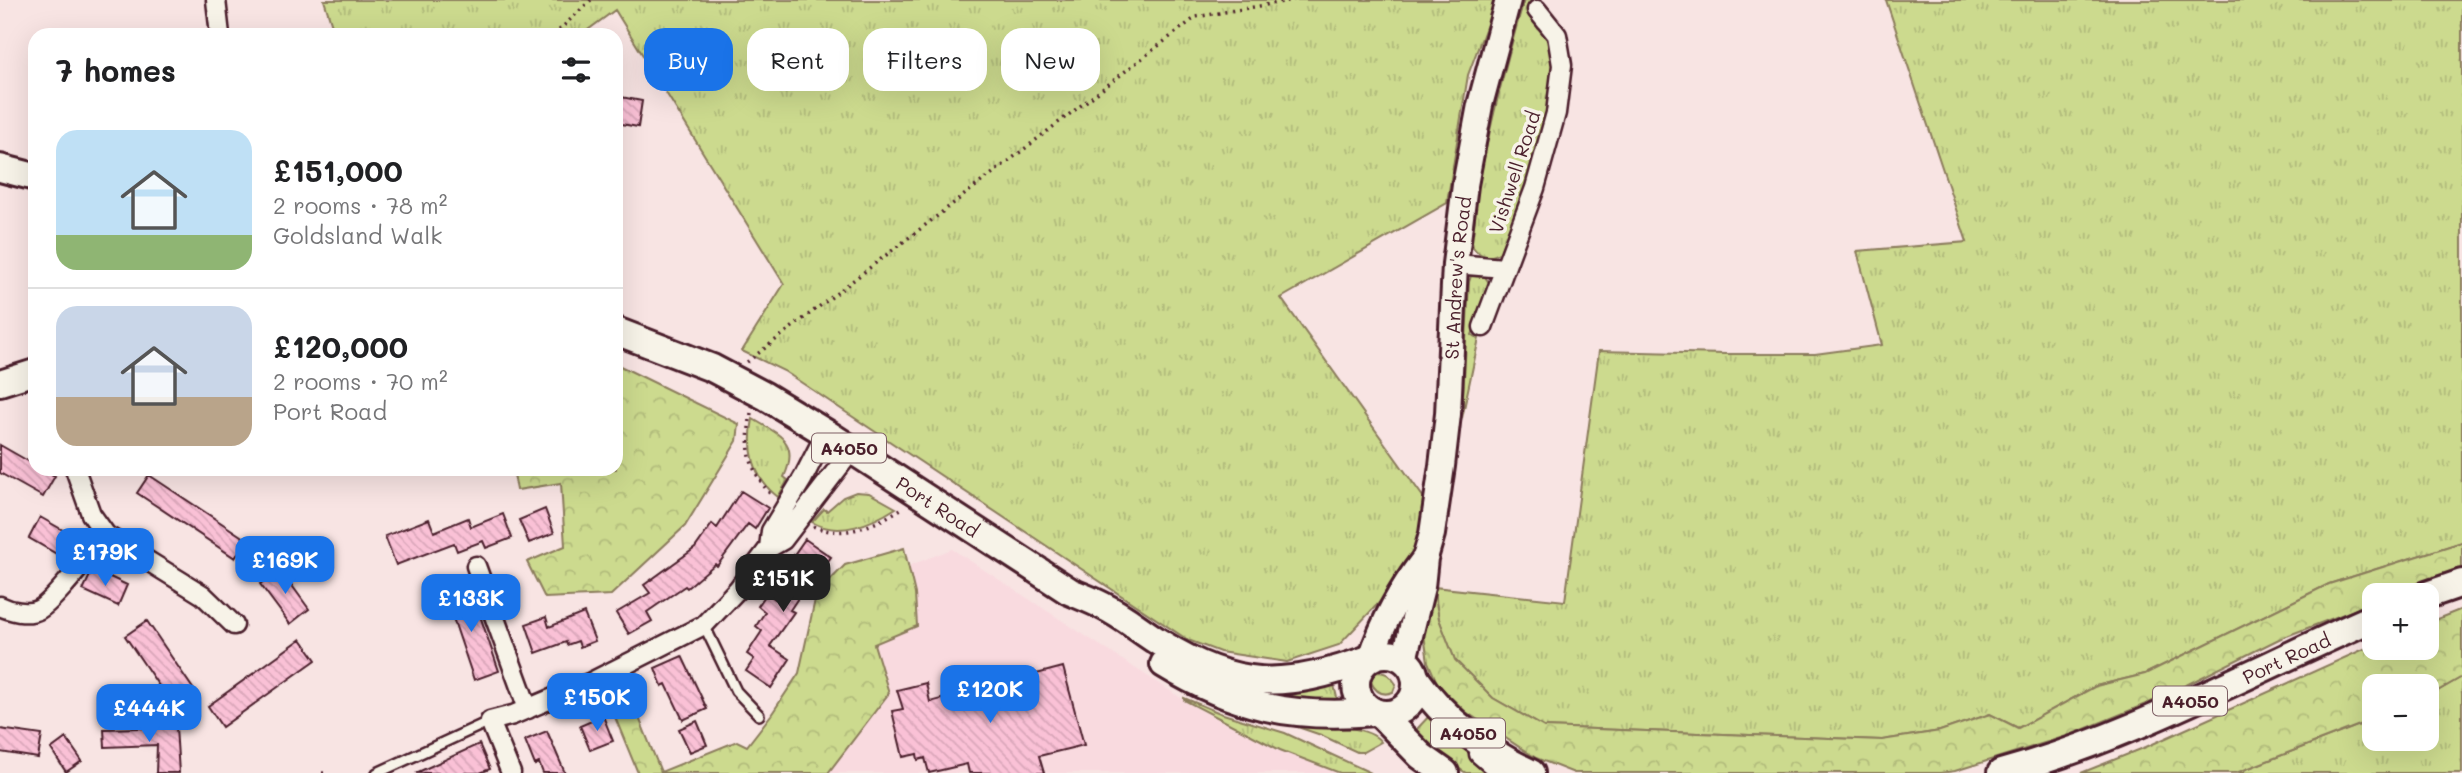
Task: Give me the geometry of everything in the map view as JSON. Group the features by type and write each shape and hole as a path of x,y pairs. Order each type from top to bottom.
{"main road":[{"path":"0,168 28,175"},
{"name":"Port Road","path":"623,334 736,380 826,433 1069,591 1104,606 1196,663 1259,681 1285,682 1310,678 1368,659"},
{"path":"2439,591 2462,583"},
{"name":"Port Road","path":"1069,591 1095,619 1188,678 1221,694 1275,711 1339,715 1377,713"},
{"name":"Port Road","path":"2001,773 2120,732 2362,623"},
{"path":"1386,653 1395,655 1410,670 1416,689 1409,704 1391,714 1367,709 1360,701 1355,681 1359,668 1368,659 1386,653"},
{"name":"A4050","path":"1410,670 1438,707 1473,737 1531,773"},
{"name":"A4050","path":"1377,713 1420,756 1445,773"}],"street":[{"path":"216,0 219,28"},
{"name":"St Andrew's Road","path":"1410,670 1448,414 1455,264 1472,141 1508,0"},
{"name":"Vishwell Road","path":"1483,327 1535,188 1556,113 1562,65 1557,35 1537,10"},
{"path":"1455,264 1504,268"},
{"path":"0,383 28,374"},
{"path":"511,773 490,722 591,682 704,625 738,589 769,548 783,540 826,433"},
{"path":"793,513 852,450"},
{"path":"77,476 98,527 203,595 234,625"},
{"path":"0,606 11,611 37,611 106,534"},
{"name":"St Andrew's Road","path":"1368,659 1405,584 1425,558"},
{"path":"476,566 528,709"},
{"path":"1473,737 1480,757 1501,773"}],"lane":[{"path":"704,625 736,691 759,715"},
{"path":"377,773 490,722"}],"path":[{"path":"561,28 591,0"},
{"path":"736,380 741,366 1196,18 1294,0"},
{"path":"751,413 748,455 756,478 770,495 793,513 821,530 851,530 871,526 903,508"},
{"path":"322,773 328,773"}],"shaded area":[{"path":"952,549 1198,709 1280,750 1340,773 828,773 889,693 874,644 915,594 908,566"}],"green space":[{"path":"324,0 1496,0 1468,75 1447,203 1281,298 1426,501 1420,547 1390,591 1339,645 1287,662 1220,652 1188,640 784,371 742,351 784,284 665,91 733,91 733,28 644,28 644,57 615,10 591,28 333,28"},
{"path":"1524,0 1532,0 1529,10 1550,35 1555,55 1554,81 1540,143 1508,232 1500,252 1486,256 1473,247 1472,218 1493,117"},
{"path":"1886,0 2462,0 2462,542 2329,584 2145,674 2096,686 2018,728 1990,714 1940,731 1882,740 1544,727 1493,698 1455,660 1439,619 1433,587 1565,601 1599,351 1815,354 1882,345 1857,251 1967,242"},
{"path":"1471,276 1485,277 1490,284 1490,290 1472,335 1479,338 1462,418 1469,282"},
{"path":"623,367 739,424 737,441 685,526 611,595 545,598 527,562 565,546 561,483 517,490 514,476 623,476"},
{"path":"753,419 779,435 788,447 790,455 784,477 788,480 778,497 763,481 754,462 751,441"},
{"path":"856,492 869,493 896,508 877,519 844,529 822,527 812,522 824,509 827,511 843,497"},
{"path":"2462,542 2462,571 2428,583 2362,583 2362,607 2279,639 2158,699 2070,735 1955,771 1940,773 1574,773 1536,758 1466,712 1438,685 1428,662 1422,621 1433,587 1439,619 1455,660 1493,698 1544,727 1882,740 1940,731 1990,714 2018,728 2096,686 2145,674 2329,584"},
{"path":"904,548 915,594 917,626 874,644 889,693 828,773 638,773 605,693 625,683 661,772 737,741 747,746 799,673 816,595 845,565"},
{"path":"2462,609 2462,677 2439,690 2439,674 2362,674 2362,724 2236,773 2081,773 2146,747 2362,650 2362,660 2439,660 2439,618"},
{"path":"1377,672 1386,674 1396,684 1393,692 1386,694 1375,689 1371,682"},
{"path":"2462,677 2462,773 2236,773 2362,724 2362,751 2439,751 2439,690"},
{"path":"1334,685 1338,702 1286,703 1231,686 1318,688"},
{"path":"1184,698 1220,713 1285,733 1371,773 1340,773 1280,750"},
{"path":"1431,714 1462,747 1492,773 1466,773 1432,751 1415,731"},
{"path":"1286,723 1351,728 1364,731 1381,742 1363,752 1357,752 1321,735"}],"building":[{"path":"623,97 642,101 638,127 623,124"},
{"path":"0,445 28,461 28,476 55,476 43,497 0,473"},
{"path":"151,476 247,540 235,558 137,493"},
{"path":"741,491 768,508 755,529 748,524 717,566 715,564 687,588 685,586 647,612 652,621 629,634 616,613 650,593 644,585 695,548 712,524 717,528"},
{"path":"545,509 554,533 529,543 519,520"},
{"path":"503,514 512,538 486,548 483,541 457,551 454,543 396,565 385,536 429,519 434,532 468,518 471,527"},
{"path":"40,517 73,536 62,557 29,538"},
{"path":"805,539 831,557 817,576 814,574 790,610 794,612 770,646 790,659 771,688 746,671 754,659 747,654 762,631 756,626 765,612 758,606 767,593 775,599 799,564 791,559"},
{"path":"93,569 127,585 118,606 83,590"},
{"path":"280,569 309,609 290,624 260,584"},
{"path":"466,587 475,611 478,610 499,671 474,680 451,612 448,613 442,596"},
{"path":"584,613 595,641 580,647 578,641 567,645 566,642 536,653 526,624 546,617 549,627"},
{"path":"147,621 198,696 176,711 125,636"},
{"path":"301,639 316,660 222,727 208,706"},
{"path":"682,656 707,709 683,720 666,684 662,686 655,668"},
{"path":"1063,667 1084,745 1039,756 1044,773 969,773 967,764 929,773 925,758 918,760 917,754 903,757 892,711 903,709 897,690 926,683 930,702"},
{"path":"603,716 613,741 590,750 580,726"},
{"path":"697,721 707,745 690,752 679,729"},
{"path":"176,727 179,773 156,773 157,745 105,747 104,729"},
{"path":"0,729 42,735 38,758 0,752"},
{"path":"547,731 565,773 543,773 539,763 535,765 525,740"},
{"path":"66,738 82,761 66,772 51,749"},
{"path":"479,744 490,769 480,773 416,773"}]}
